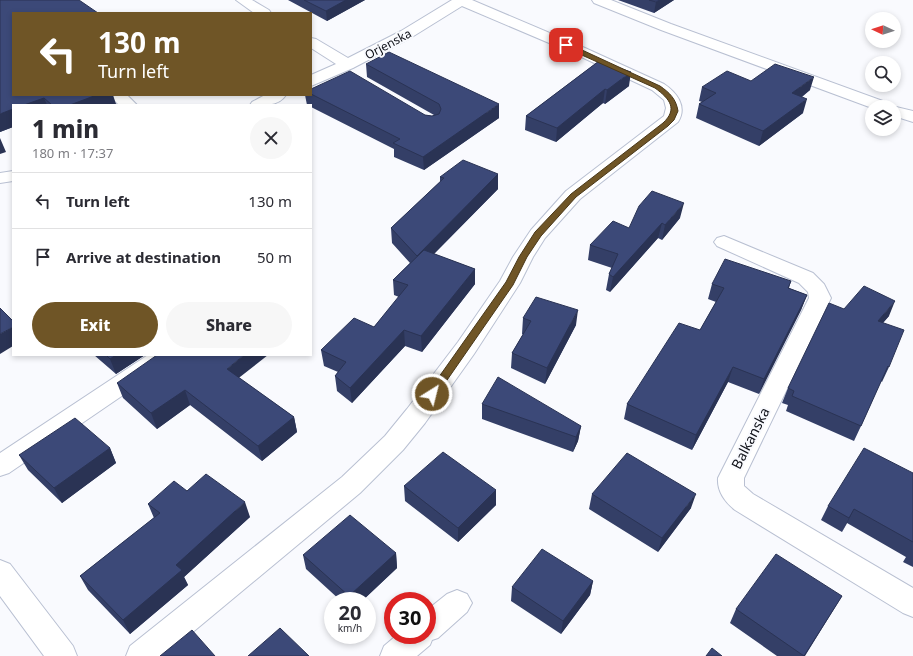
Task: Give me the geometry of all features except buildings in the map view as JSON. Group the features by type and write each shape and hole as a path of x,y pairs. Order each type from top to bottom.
{"street":[{"path":"243,0 262,12"},
{"path":"141,656 351,485 394,443 416,416 466,348 510,283 523,257 538,234 573,195 672,118 675,111 673,101 658,87 580,51 461,0"},
{"name":"Orjenska","path":"312,81 346,70 403,37 461,0"},
{"path":"599,0 666,27 866,100"},
{"path":"312,43 346,70"},
{"path":"118,96 128,104"},
{"path":"260,104 276,96"},
{"path":"901,113 913,117"},
{"path":"0,178 12,176"},
{"name":"Balkanska","path":"724,242 806,278 815,286 820,298 731,478 729,485 732,491 744,502 913,604"},
{"path":"0,466 164,356"},
{"path":"0,573 62,656"},
{"path":"436,620 457,603"},
{"path":"394,656 408,644"}],"route":[{"path":"432,394 466,348 510,283 523,257 538,234 573,195 665,124 672,118 675,111 673,101 658,87 566,45"}]}
